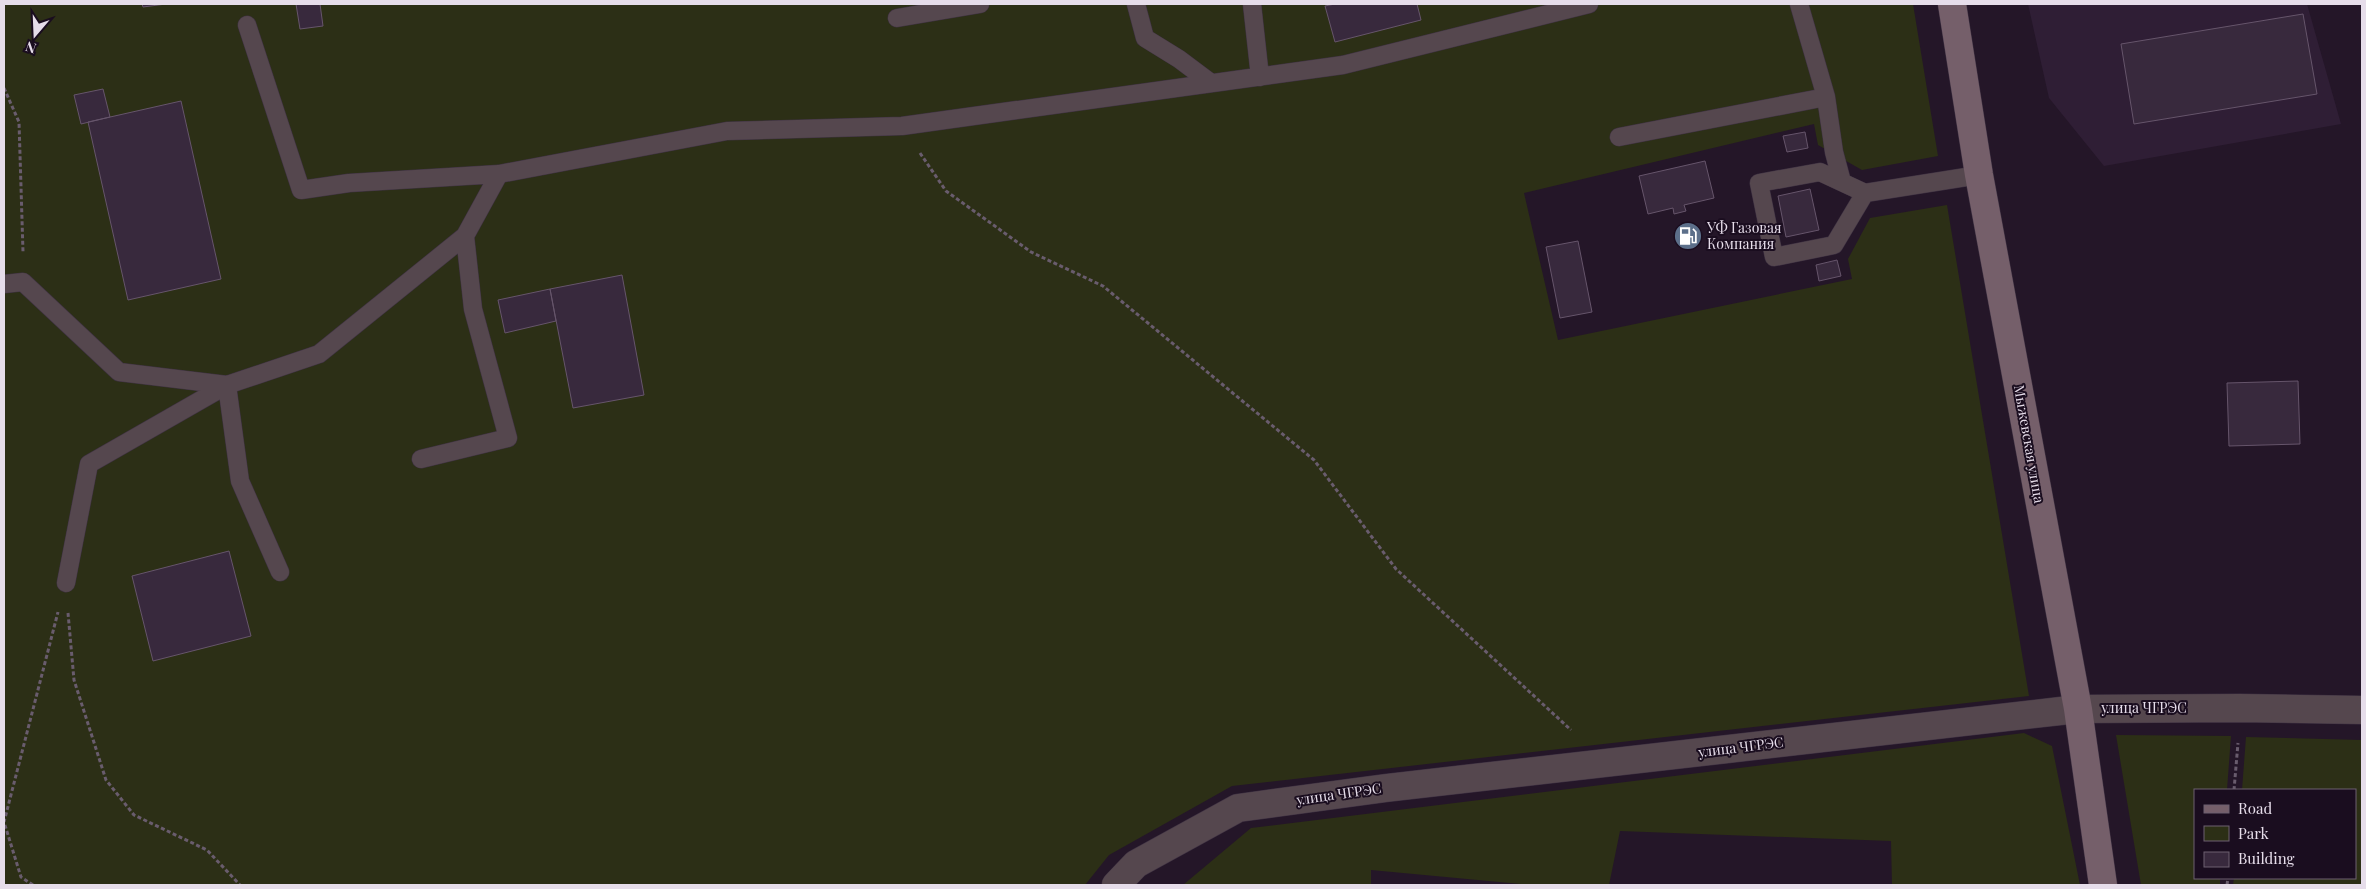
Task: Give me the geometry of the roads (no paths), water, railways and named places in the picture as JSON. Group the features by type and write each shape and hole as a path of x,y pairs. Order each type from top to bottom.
{"street":[{"name":"Мыжевская улица","path":"1952,4 1979,175 2078,709 2103,885"},
{"name":"улица ЧГРЭС","path":"1116,885 1136,864 1238,808 1386,788 2078,709 2240,708 2362,710"}],"lane":[{"path":"897,18 980,4"},
{"path":"1136,4 1145,38 1180,59 1211,83"},
{"path":"1252,4 1260,77"},
{"path":"247,25 301,190 348,183 500,174 728,131 902,126 1260,77 1343,65 1588,4"},
{"path":"1799,4 1826,97 1834,152 1842,182"},
{"path":"1619,137 1826,97"},
{"path":"1865,193 1834,245 1774,257 1759,183 1820,172 1865,193 1979,175"},
{"path":"66,583 89,464 227,385 320,354 465,236 500,174"},
{"path":"421,459 508,438 473,309 465,236"},
{"path":"4,284 23,282 119,372 227,385"},
{"path":"227,385 240,481 280,572"}],"place":[{"name":"УФ Газовая Компания","path":"1688,236"}]}
